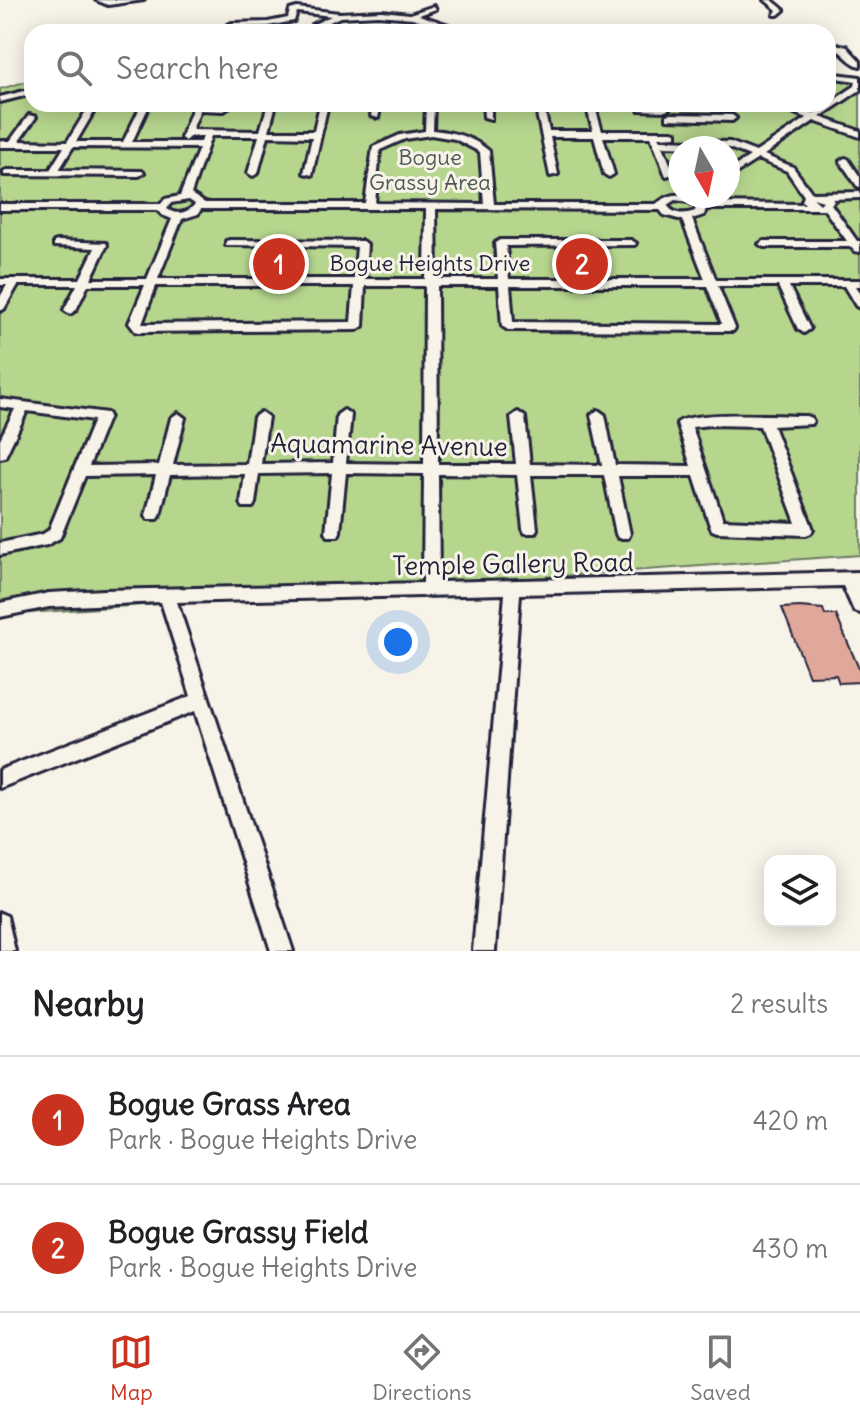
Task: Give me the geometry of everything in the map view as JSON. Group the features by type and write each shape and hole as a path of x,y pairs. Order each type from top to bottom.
{"street":[{"path":"99,0 141,0"},
{"path":"768,0 781,10 776,14"},
{"path":"318,1 332,7 446,24"},
{"path":"413,17 434,8"},
{"path":"248,24 281,22 291,19 292,11 297,10 341,15 382,13"},
{"path":"320,24 341,15"},
{"path":"374,23 413,17 438,18"},
{"path":"836,47 843,48 860,64 848,68 860,79"},
{"path":"836,76 860,79"},
{"path":"836,102 859,87 860,79"},
{"path":"0,100 24,93"},
{"path":"53,173 90,112"},
{"path":"126,145 142,112"},
{"path":"181,145 194,112"},
{"path":"253,173 270,112"},
{"path":"309,173 322,112"},
{"path":"375,116 376,112"},
{"path":"429,133 430,112"},
{"path":"488,112 488,117"},
{"path":"541,112 553,174"},
{"path":"593,112 609,174"},
{"path":"668,112 679,136"},
{"path":"683,112 732,118"},
{"path":"797,112 860,134"},
{"path":"740,167 822,112"},
{"path":"13,144 32,117"},
{"path":"187,133 318,134"},
{"path":"185,196 208,133"},
{"path":"370,206 376,149 394,139 429,133 443,133 471,141 484,151 489,205"},
{"path":"545,134 668,138"},
{"path":"656,138 668,171"},
{"path":"0,144 204,145"},
{"path":"740,149 790,169 809,196 807,201 822,203 858,247"},
{"path":"845,161 860,184"},
{"path":"7,173 139,173"},
{"path":"740,201 822,203 860,195"},
{"path":"0,207 162,207 168,201 185,196 196,198 200,206"},
{"path":"661,207 668,198"},
{"path":"162,207 164,212 178,217 194,212 200,206 661,207 668,213 686,218 700,213 698,208"},
{"path":"431,206 431,590"},
{"path":"178,217 135,323 139,328 355,327 362,244 230,243"},
{"path":"631,243 500,243 511,327 729,328 686,218"},
{"path":"58,244 102,243 70,310"},
{"path":"764,244 858,247"},
{"name":"Bogue Heights Drive","path":"0,282 854,283"},
{"path":"0,307 14,282"},
{"path":"781,282 804,329"},
{"path":"854,283 860,304"},
{"path":"0,403 101,415 55,534 47,539 0,549"},
{"path":"0,453 23,406"},
{"path":"333,532 344,415"},
{"path":"598,415 623,534"},
{"path":"248,503 261,417"},
{"path":"518,417 530,529"},
{"path":"153,515 178,418"},
{"path":"765,421 806,529 717,526 684,423 765,421 806,421"},
{"name":"Aquamarine Avenue","path":"80,471 254,468 697,471"},
{"path":"854,579 860,606"},
{"name":"Temple Gallery Road","path":"0,610 49,600 854,579"},
{"path":"484,951 513,588"},
{"path":"167,596 282,951"},
{"path":"0,779 199,701"},
{"path":"0,923 4,951"}],"green space":[{"name":"Bogue Grassy Area","path":"836,76 860,80 860,555 0,615 0,89 24,82 24,112 836,112"}],"building":[{"path":"782,608 823,609 825,615 836,615 860,671 860,682 839,683 836,675 809,676"}],"place":[{"name":"Bogue Grass Area","path":"279,264"},
{"name":"Bogue Grassy Field","path":"582,264"}]}
